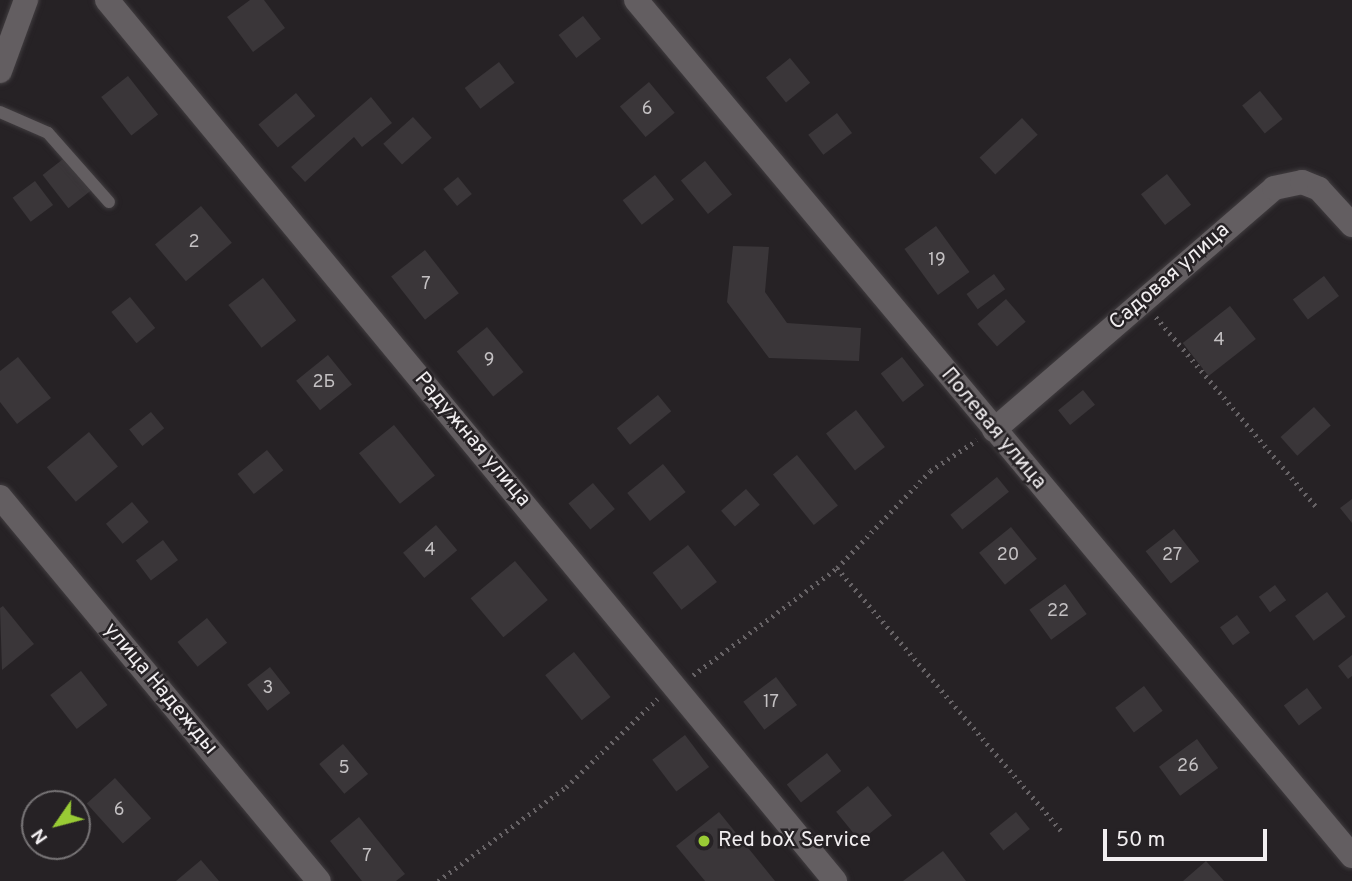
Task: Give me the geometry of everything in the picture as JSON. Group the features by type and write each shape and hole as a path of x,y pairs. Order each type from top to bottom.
{"street":[{"path":"0,71 26,0"},
{"name":"Радужная улица","path":"107,0 835,881"},
{"name":"Полевая улица","path":"636,0 1352,856"},
{"name":"Садовая улица","path":"994,430 1142,301 1287,182 1319,189 1352,225"},
{"name":"улица Надежды","path":"0,497 320,881"}],"lane":[{"path":"0,112 48,133 109,201"}],"path":[{"path":"1142,301 1318,509"},
{"path":"438,881 566,787 675,686 837,568 930,471 994,430"},
{"path":"837,568 1061,830"}],"building":[{"path":"250,0 264,0 285,28 253,52 227,17"},
{"path":"583,16 601,39 576,58 559,35"},
{"path":"790,58 810,83 786,102 766,78"},
{"path":"499,62 515,83 480,109 465,88"},
{"path":"128,76 158,115 131,136 101,97"},
{"path":"649,82 675,113 646,137 620,106"},
{"path":"1260,91 1283,119 1265,133 1242,105"},
{"path":"296,93 315,116 278,147 258,124"},
{"path":"371,97 392,123 362,147 354,137 305,182 291,167"},
{"path":"837,113 852,133 823,155 808,135"},
{"path":"413,117 432,138 402,165 383,144"},
{"path":"1022,118 1038,135 995,174 980,158"},
{"path":"67,156 93,189 68,208 43,175"},
{"path":"705,161 732,194 708,214 681,181"},
{"path":"1167,174 1191,205 1165,225 1141,194"},
{"path":"655,175 674,199 642,225 623,200"},
{"path":"458,177 472,194 457,206 443,189"},
{"path":"35,181 53,205 31,222 13,198"},
{"path":"201,206 232,243 186,281 155,245"},
{"path":"936,226 970,272 938,295 904,249"},
{"path":"733,246 769,247 765,292 787,323 861,328 859,361 769,358 727,302"},
{"path":"425,250 459,293 425,320 391,276"},
{"path":"994,274 1005,289 978,309 966,294"},
{"path":"1324,276 1339,296 1308,319 1293,299"},
{"path":"263,278 296,321 262,348 228,305"},
{"path":"130,297 155,328 137,343 111,312"},
{"path":"1006,299 1026,322 997,347 977,324"},
{"path":"1230,306 1256,339 1209,376 1183,343"},
{"path":"487,327 524,372 493,397 457,352"},
{"path":"328,355 352,385 320,410 296,381"},
{"path":"18,357 51,398 17,424 0,402 0,371"},
{"path":"902,357 924,385 903,402 881,374"},
{"path":"1083,390 1095,405 1070,425 1058,410"},
{"path":"658,395 671,411 630,445 617,428"},
{"path":"1314,407 1331,426 1297,456 1281,437"},
{"path":"856,410 885,447 855,470 826,433"},
{"path":"151,412 164,428 142,446 129,430"},
{"path":"394,425 435,476 400,504 359,453"},
{"path":"89,432 118,466 76,502 47,467"},
{"path":"267,450 283,470 254,494 237,474"},
{"path":"797,455 838,506 814,525 773,475"},
{"path":"663,464 686,492 650,521 627,493"},
{"path":"997,477 1009,492 962,530 950,515"},
{"path":"593,483 615,509 590,530 568,504"},
{"path":"746,489 760,505 735,526 721,511"},
{"path":"1352,499 1352,523 1340,508"},
{"path":"132,502 149,522 123,544 106,524"},
{"path":"436,525 457,550 424,578 403,553"},
{"path":"1011,527 1037,559 1005,585 979,553"},
{"path":"1174,529 1199,561 1171,583 1146,551"},
{"path":"163,540 178,560 151,580 136,560"},
{"path":"688,545 717,582 681,610 653,573"},
{"path":"515,561 548,600 503,637 471,598"},
{"path":"1065,584 1087,614 1051,640 1029,610"},
{"path":"1275,585 1286,600 1270,612 1259,597"},
{"path":"1327,592 1346,617 1314,641 1295,616"},
{"path":"3,606 34,644 2,670 0,608"},
{"path":"1237,615 1250,633 1233,645 1220,627"},
{"path":"207,618 227,643 198,667 177,642"},
{"path":"574,652 611,697 582,720 545,675"},
{"path":"1352,655 1352,676 1348,679 1338,666"},
{"path":"270,667 290,693 267,711 247,685"},
{"path":"81,671 107,705 77,729 50,695"},
{"path":"776,677 797,705 764,730 743,702"},
{"path":"1144,686 1163,711 1134,732 1115,708"},
{"path":"1307,688 1322,708 1299,725 1284,705"},
{"path":"685,735 709,767 676,792 652,760"},
{"path":"1197,739 1218,768 1180,796 1159,767"},
{"path":"343,744 368,774 344,794 319,764"},
{"path":"827,753 841,771 801,803 787,784"},
{"path":"115,778 151,818 123,844 91,808 91,800"},
{"path":"868,786 892,816 860,841 836,812"},
{"path":"719,812 775,881 705,881 676,846"},
{"path":"1016,812 1030,829 1003,850 990,833"},
{"path":"359,817 405,874 396,881 362,881 330,841"},
{"path":"943,851 966,881 903,881"},
{"path":"201,860 219,881 176,881"},
{"path":"1206,861 1224,881 1183,881"}],"place":[{"name":"Red boX Service","path":"704,841"}]}
